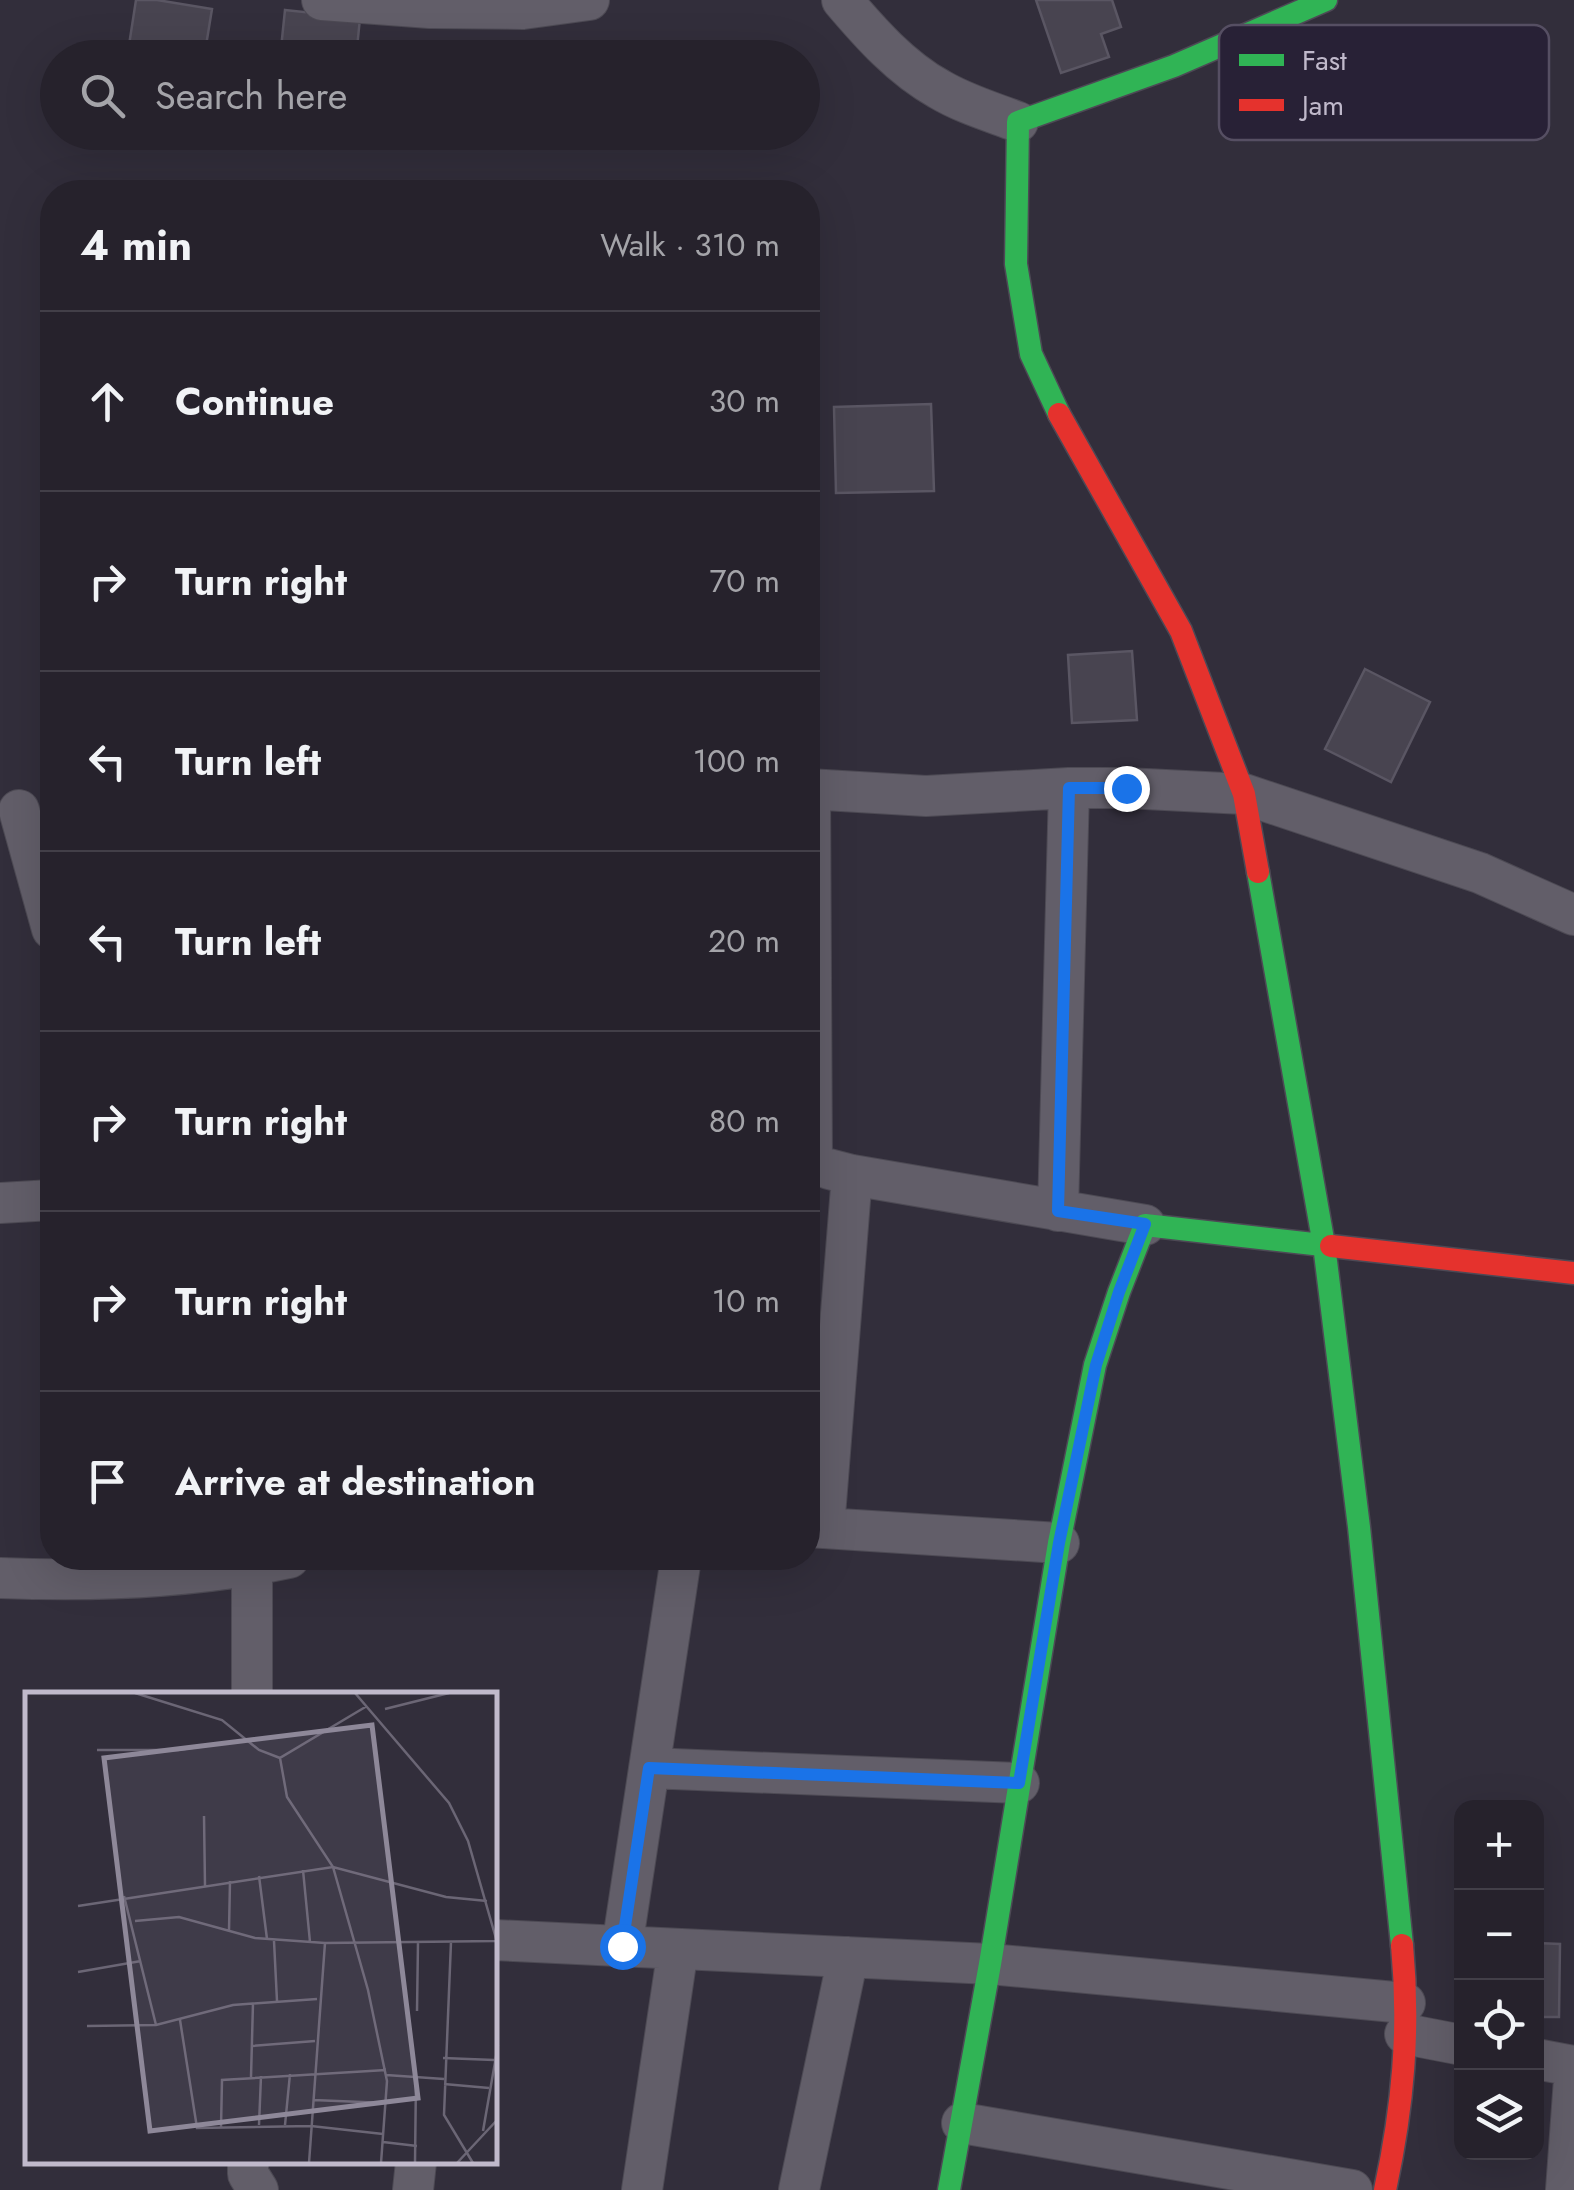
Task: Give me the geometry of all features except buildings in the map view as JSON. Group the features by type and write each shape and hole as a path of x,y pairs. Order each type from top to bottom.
{"street":[{"path":"322,0 430,8 523,9 589,0"},
{"path":"842,0 899,60 938,89 1018,122 1096,97 1219,49"},
{"path":"1272,25 1326,0"},
{"path":"1018,122 1016,264 1032,354 1098,488 1181,631 1244,794 1324,1245 1359,1528 1405,2019 1398,2129 1385,2190"},
{"path":"1058,1211 1069,788"},
{"path":"820,791 926,796 1126,788 1244,794 1480,873 1574,915"},
{"path":"24,810 40,879"},
{"path":"820,1167 1145,1224 1574,1274"},
{"path":"820,1488 852,1175"},
{"path":"0,1203 40,1201"},
{"path":"950,2190 1059,1543 1096,1365 1145,1224"},
{"path":"820,1527 1059,1543"},
{"path":"0,1578 88,1570"},
{"path":"252,1692 270,1570"},
{"path":"622,1946 679,1570"},
{"path":"649,1768 1019,1783"},
{"path":"498,1940 990,1964 1405,2019 1454,2041"},
{"path":"642,2190 678,1949"},
{"path":"799,2190 848,1957"},
{"path":"1544,2060 1574,2066"},
{"path":"1566,2190 1574,2079"},
{"path":"962,2123 1352,2190"},
{"path":"248,2165 248,2174 258,2190"},
{"path":"414,2190 416,2165"}],"traffic: fast":[{"path":"1268,25 1326,0"},
{"path":"1059,414 1031,354 1016,264 1018,122 1219,46"},
{"path":"1258,872 1324,1245 1359,1527 1402,1945"},
{"path":"949,2190 1059,1543 1095,1365 1145,1225 1331,1246"}],"traffic: jam":[{"path":"1059,414 1181,631 1244,794 1258,872"},
{"path":"1331,1246 1574,1273"},
{"path":"1385,2190 1403,2068 1402,1945"}],"route":[{"path":"622,1946 649,1768 1019,1783 1059,1543 1096,1365 1145,1224 1058,1211 1069,788 1126,788"}]}
